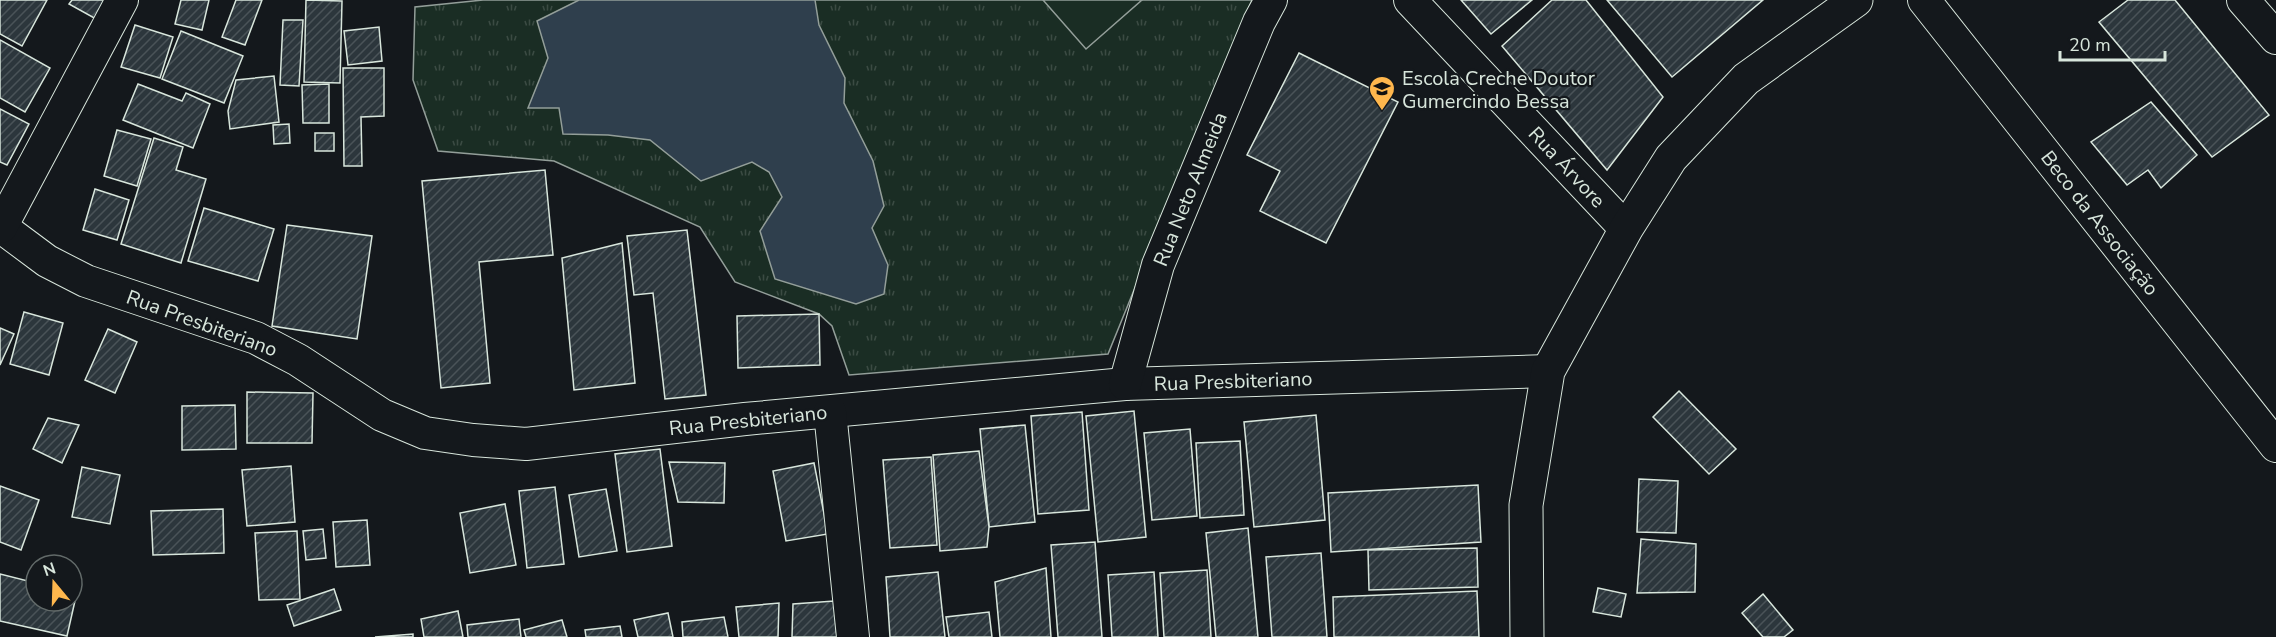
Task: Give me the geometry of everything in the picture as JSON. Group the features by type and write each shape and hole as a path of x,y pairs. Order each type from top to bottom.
{"street":[{"path":"0,226 122,0"},
{"name":"Rua Neto Almeida","path":"1125,384 1158,265 1259,22 1271,0"},
{"name":"Rua Árvore","path":"1410,0 1626,229"},
{"name":"Beco da Associação","path":"1924,0 2276,446"},
{"path":"2243,0 2276,38"},
{"path":"1527,637 1526,505 1548,372 1626,229 1671,158 1746,79 1841,4"},
{"name":"Rua Presbiteriano","path":"0,226 47,261 86,281 256,338 298,360 382,415 425,433 526,444 745,419 1125,384 1548,372"},
{"path":"830,412 853,637"}],"green space":[{"path":"483,0 1252,0 1108,354 849,375 832,326 819,314 735,282 700,227 554,161 438,151 413,80 415,7"},
{"path":"1043,0 1142,0 1086,49"}],"water":[{"path":"579,0 815,0 819,25 845,78 844,103 873,161 884,206 872,228 888,265 884,294 856,304 775,279 760,231 782,197 769,172 752,162 701,181 650,140 608,135 563,134 559,108 528,108 548,58 537,21"}],"building":[{"path":"0,0 47,0 22,46 0,34"},
{"path":"72,0 107,0 96,19 69,4"},
{"path":"181,0 209,0 202,30 175,24"},
{"path":"236,0 262,0 245,45 222,37"},
{"path":"306,0 342,1 340,83 304,82"},
{"path":"1461,0 1532,0 1491,34"},
{"path":"1552,0 1586,0 1663,97 1607,170 1502,46"},
{"path":"1607,0 1763,0 1672,77"},
{"path":"2128,0 2175,0 2269,115 2212,157 2099,22"},
{"path":"283,20 303,20 299,86 280,85"},
{"path":"135,25 173,37 160,78 121,67"},
{"path":"379,27 382,61 348,65 344,31"},
{"path":"181,31 243,56 224,103 162,79"},
{"path":"0,40 50,68 25,112 0,98"},
{"path":"1299,53 1398,102 1326,243 1260,211 1280,171 1247,155"},
{"path":"343,68 384,68 384,116 361,117 362,166 344,166"},
{"path":"274,76 279,122 230,129 228,111 236,80"},
{"path":"138,84 182,101 186,93 210,104 193,148 123,120"},
{"path":"329,84 329,123 303,123 302,85"},
{"path":"2151,102 2197,155 2161,188 2148,170 2127,185 2091,142"},
{"path":"0,109 29,124 7,165 0,162"},
{"path":"289,124 290,143 274,144 273,125"},
{"path":"117,130 151,139 137,186 104,176"},
{"path":"315,133 334,133 334,151 315,151"},
{"path":"154,138 183,147 176,170 206,179 181,263 121,244"},
{"path":"545,170 553,255 479,262 490,383 441,388 422,181"},
{"path":"95,189 129,200 117,240 83,230"},
{"path":"204,208 274,229 258,281 188,261"},
{"path":"287,225 372,236 357,339 272,326"},
{"path":"687,230 706,395 665,399 653,293 634,295 627,236"},
{"path":"622,243 635,383 574,390 562,258"},
{"path":"24,312 63,323 49,375 10,364"},
{"path":"819,314 820,365 738,368 737,316"},
{"path":"0,328 14,334 0,365"},
{"path":"108,329 137,342 115,393 85,380"},
{"path":"1679,391 1736,449 1709,474 1653,417"},
{"path":"247,392 313,393 312,443 247,443"},
{"path":"235,405 236,449 182,450 182,406"},
{"path":"1134,411 1146,537 1098,542 1086,416"},
{"path":"1082,412 1089,510 1038,514 1031,416"},
{"path":"1316,415 1325,520 1254,527 1244,422"},
{"path":"48,418 79,425 62,463 33,449"},
{"path":"1025,425 1035,522 989,527 980,429"},
{"path":"1190,429 1197,516 1152,520 1144,433"},
{"path":"1240,441 1244,515 1200,518 1196,443"},
{"path":"660,449 672,546 627,552 615,454"},
{"path":"979,451 989,527 987,547 940,551 933,455"},
{"path":"931,457 937,545 890,548 883,460"},
{"path":"669,462 725,463 724,503 678,502"},
{"path":"814,463 828,534 786,541 773,471"},
{"path":"291,466 295,522 247,526 242,470"},
{"path":"82,467 120,475 110,524 72,517"},
{"path":"1639,479 1678,481 1676,533 1637,532"},
{"path":"1478,485 1481,542 1331,552 1328,493"},
{"path":"0,486 39,500 21,550 0,542"},
{"path":"555,487 564,564 527,568 519,491"},
{"path":"606,489 617,551 579,557 569,495"},
{"path":"505,504 516,565 470,573 460,513"},
{"path":"223,509 224,553 153,555 151,511"},
{"path":"367,520 370,565 336,567 333,522"},
{"path":"1248,528 1258,637 1216,637 1206,533"},
{"path":"323,529 326,558 306,560 303,531"},
{"path":"297,531 300,599 259,600 255,533"},
{"path":"1641,539 1696,544 1695,592 1637,593"},
{"path":"1095,542 1102,637 1058,637 1051,545"},
{"path":"1477,548 1478,587 1369,590 1368,550"},
{"path":"1321,553 1327,637 1272,637 1266,557"},
{"path":"1046,568 1051,637 1000,637 995,582"},
{"path":"1207,570 1211,637 1164,637 1160,573"},
{"path":"938,572 945,637 890,637 886,577"},
{"path":"1154,572 1158,637 1112,637 1108,575"},
{"path":"0,574 24,580 24,613 72,613 67,636 0,621"},
{"path":"1598,588 1626,594 1621,617 1593,612"},
{"path":"334,589 341,610 294,626 287,605"},
{"path":"1477,591 1479,637 1334,637 1333,597"},
{"path":"1763,594 1793,630 1784,637 1763,637 1742,613"},
{"path":"834,601 837,637 792,637 793,604"},
{"path":"779,603 778,637 739,637 736,607"},
{"path":"458,611 463,637 424,637 421,619"},
{"path":"989,612 992,637 949,637 946,617"},
{"path":"668,613 673,637 638,637 634,620"},
{"path":"724,617 728,637 683,637 682,622"},
{"path":"519,619 521,637 468,637 467,625"},
{"path":"562,620 567,637 526,637 524,630"},
{"path":"620,626 622,637 586,637 585,630"},
{"path":"413,634 413,637 375,637"}],"place":[{"name":"Escola Creche Doutor Gumercindo Bessa","path":"1382,112"}]}
